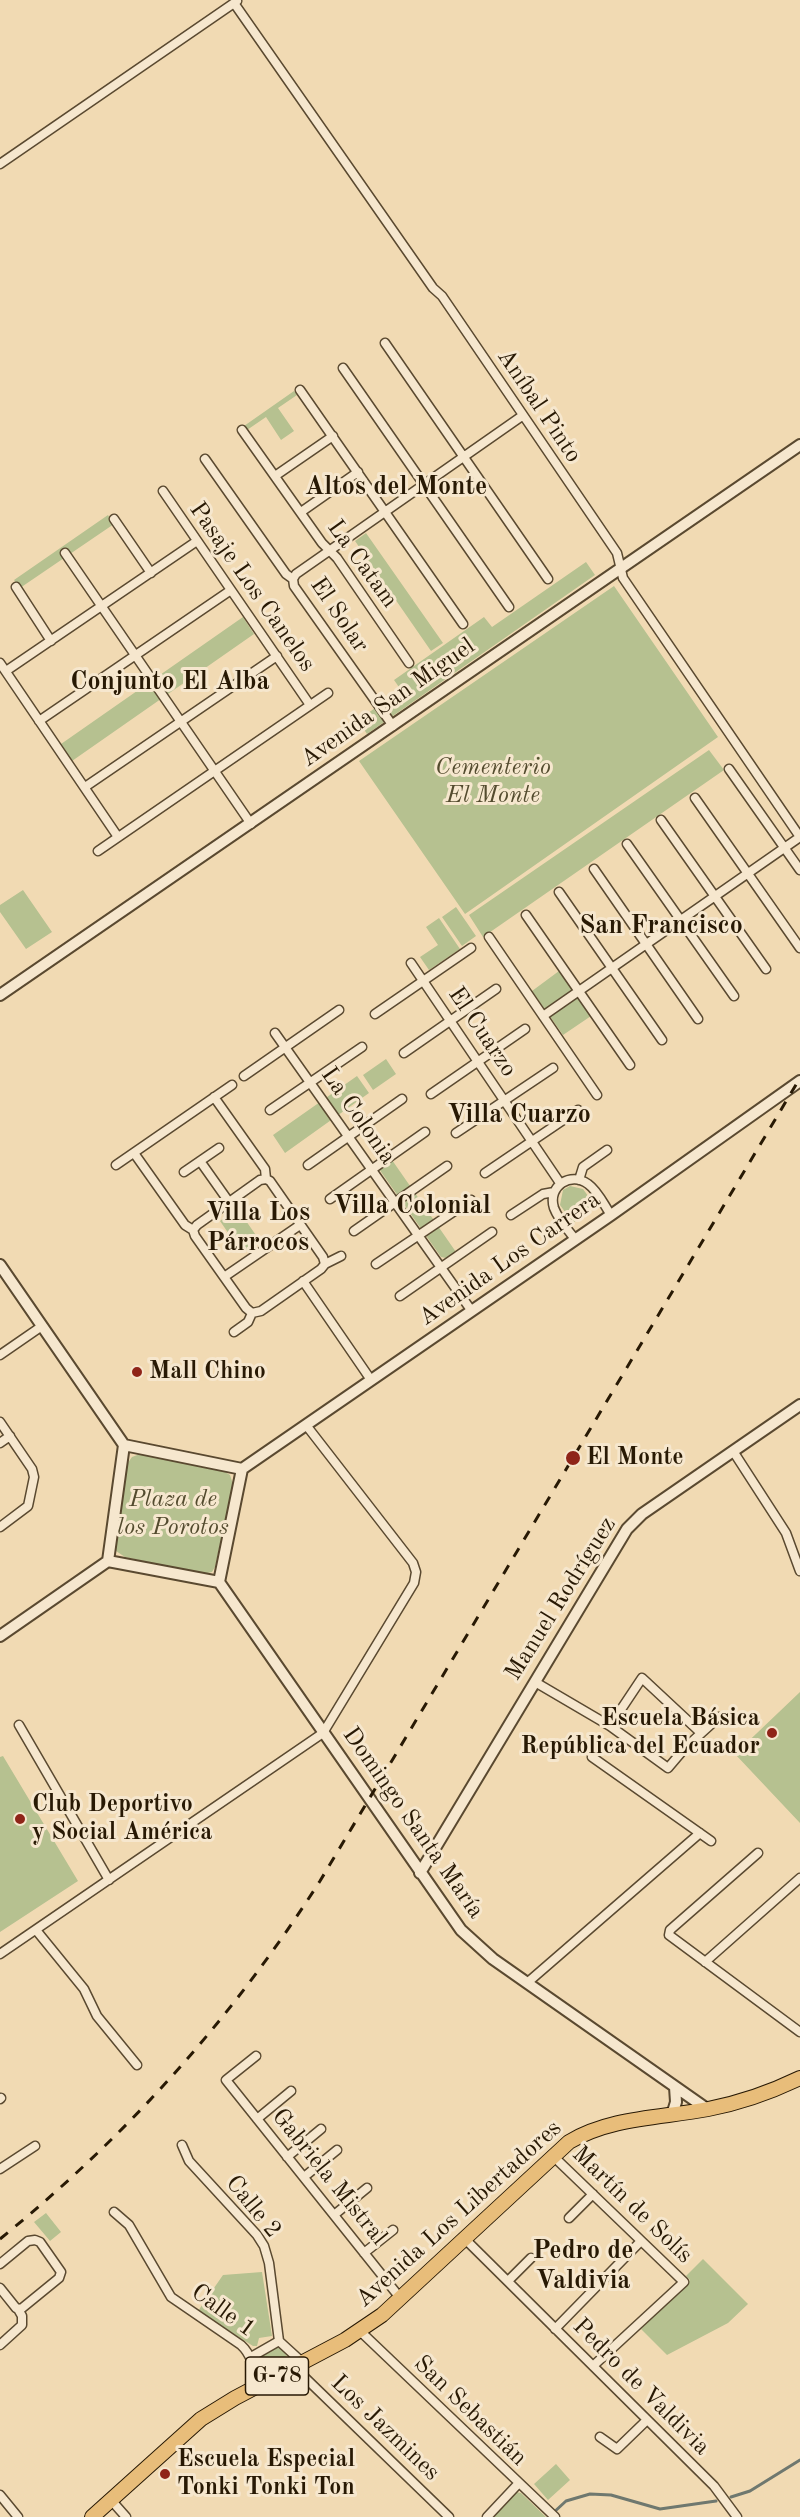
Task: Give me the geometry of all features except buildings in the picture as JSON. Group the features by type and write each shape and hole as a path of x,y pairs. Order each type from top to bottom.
{"main road":[{"name":"Avenida Los Libertadores","path":"92,2517 186,2431 218,2408 360,2331 401,2299 552,2155 578,2136 601,2126 707,2109 756,2096 800,2078"}],"street":[{"path":"0,164 237,2"},
{"name":"Aníbal Pinto","path":"237,2 433,288 442,296 617,553 623,578 800,837"},
{"path":"385,344 548,579"},
{"path":"343,368 509,607"},
{"path":"300,390 463,624"},
{"name":"El Solar","path":"393,726 294,586 293,579 296,574 522,416"},
{"name":"La Catam","path":"242,430 409,663"},
{"path":"275,476 333,436"},
{"name":"Avenida San Miguel","path":"0,996 800,445"},
{"path":"205,459 286,573 293,579"},
{"path":"301,512 358,472"},
{"name":"Pasaje Los Canelos","path":"163,491 310,705"},
{"path":"114,519 152,573"},
{"path":"6,672 197,542"},
{"path":"65,553 251,824"},
{"path":"16,587 51,641"},
{"path":"39,721 231,590"},
{"path":"85,787 277,656"},
{"path":"0,663 118,837"},
{"path":"98,851 328,693"},
{"path":"729,769 800,870"},
{"path":"695,798 800,948"},
{"path":"661,820 766,969"},
{"path":"543,1016 800,837"},
{"path":"627,844 734,996"},
{"path":"594,869 698,1019"},
{"path":"559,892 662,1040"},
{"path":"526,915 630,1065"},
{"path":"489,937 597,1095"},
{"path":"375,1014 471,948"},
{"name":"El Cuarzo","path":"411,963 560,1183"},
{"path":"404,1053 496,988"},
{"path":"244,1076 339,1010"},
{"path":"431,1094 525,1029"},
{"name":"La Colonia","path":"275,1033 471,1310"},
{"path":"270,1110 362,1047"},
{"path":"456,1133 553,1068"},
{"name":"Avenida Los Carrera","path":"242,1469 611,1215 800,1081"},
{"path":"116,1165 232,1085"},
{"path":"214,1097 264,1169 266,1179"},
{"path":"308,1165 402,1099"},
{"path":"485,1173 578,1110"},
{"path":"330,1199 425,1132"},
{"path":"184,1172 219,1148"},
{"path":"579,1180 583,1167 607,1149"},
{"path":"134,1153 185,1225 194,1230"},
{"path":"200,1161 229,1202"},
{"path":"354,1230 447,1166"},
{"path":"575,1239 555,1209 554,1192 560,1183 569,1179 579,1180 591,1187 611,1215"},
{"path":"252,1313 246,1308 195,1236 194,1230 197,1225 260,1180 270,1181 323,1257 324,1264"},
{"path":"511,1215 543,1194 554,1192"},
{"path":"376,1264 471,1200"},
{"path":"224,1277 300,1225"},
{"path":"400,1296 492,1232"},
{"path":"252,1313 261,1311 322,1268 324,1264 341,1256"},
{"path":"0,1265 124,1445 108,1561"},
{"path":"303,1281 371,1380"},
{"path":"234,1332 248,1322 252,1313"},
{"path":"0,1355 42,1326"},
{"name":"Manuel Rodríguez","path":"420,1874 633,1521 800,1405"},
{"path":"0,1422 32,1469 34,1477 28,1506 0,1527"},
{"path":"0,1954 323,1732 414,1583 416,1572 412,1563 306,1425"},
{"path":"0,1443 10,1436"},
{"path":"0,1636 108,1561 219,1582 242,1469 124,1445"},
{"path":"733,1451 786,1533 800,1571"},
{"name":"Domingo Santa María","path":"219,1582 420,1874 470,1940 527,1983 707,2109"},
{"path":"610,1726 642,1678 701,1733"},
{"path":"535,1682 610,1726 669,1768 719,1717"},
{"path":"19,1725 109,1880"},
{"path":"592,1757 711,1841"},
{"path":"527,1983 700,1833"},
{"path":"758,1852 670,1930 669,1935 800,2032"},
{"path":"705,1962 800,1878"},
{"path":"36,1930 84,1989 97,2016 137,2065"},
{"name":"Gabriela Mistral","path":"256,2056 226,2080 401,2299"},
{"path":"672,2115 676,2102 675,2087"},
{"path":"257,2119 291,2091"},
{"path":"287,2157 321,2129"},
{"name":"Calle 2","path":"182,2145 189,2161 257,2235 264,2246 269,2263 279,2341"},
{"path":"0,2169 35,2146"},
{"path":"304,2177 337,2150"},
{"name":"Martín de Solís","path":"552,2155 684,2282 593,2366"},
{"path":"334,2215 367,2188"},
{"path":"569,2218 593,2194"},
{"name":"Calle 1","path":"114,2212 129,2225 171,2297 241,2344 251,2357 257,2386"},
{"path":"364,2253 393,2230"},
{"name":"Pedro de Valdivia","path":"465,2239 714,2486 737,2517"},
{"path":"0,2264 28,2241 35,2240 40,2242 61,2269 58,2278 28,2305 18,2309"},
{"path":"555,2329 641,2241"},
{"path":"508,2282 531,2258"},
{"path":"0,2288 22,2316 22,2325 0,2345"},
{"name":"San Sebastián","path":"360,2331 552,2515"},
{"path":"251,2357 279,2341 298,2365"},
{"name":"Los Jazmines","path":"298,2365 449,2517"},
{"path":"600,2438 617,2450 647,2420"},
{"path":"487,2517 518,2484"},
{"path":"0,2495 18,2517"},
{"path":"111,2500 126,2517"}],"green space":[{"path":"294,391 297,395 278,408 294,431 281,440 266,417 247,430 244,426"},
{"path":"108,515 114,524 20,588 14,580"},
{"path":"366,533 443,643 431,651 355,541"},
{"path":"586,562 595,575 367,734 358,720 401,690 394,680 484,617 492,627"},
{"name":"Cementerio El Monte","path":"614,586 718,737 465,914 359,761"},
{"path":"243,617 254,634 72,761 61,744"},
{"path":"709,750 724,770 483,937 469,915"},
{"path":"23,890 52,932 26,949 0,912 0,905"},
{"path":"456,907 476,936 462,946 442,917"},
{"path":"439,918 460,949 429,970 420,957 438,945 426,927"},
{"path":"559,971 591,1016 563,1035 532,991"},
{"path":"386,1059 396,1074 373,1090 363,1075"},
{"path":"357,1076 369,1093 285,1153 273,1135"},
{"path":"392,1160 456,1252 446,1258 441,1257 379,1169"},
{"path":"570,1186 583,1189 596,1207 573,1223 560,1205 563,1190"},
{"path":"237,1208 260,1241 242,1253 220,1221"},
{"name":"Plaza de los Porotos","path":"140,1454 222,1470 230,1475 233,1484 212,1572 203,1574 125,1557 116,1551 115,1544 127,1464 132,1457"},
{"path":"800,1692 800,1823 735,1754"},
{"name":"Club Deportivo y Social América","path":"3,1756 78,1881 0,1932 0,1757"},
{"path":"46,2213 61,2232 50,2241 34,2222"},
{"path":"703,2259 748,2304 728,2323 667,2355 641,2329 690,2280 686,2276"},
{"path":"262,2272 272,2336 259,2338 257,2346 253,2346 198,2311 223,2275"},
{"path":"276,2347 281,2348 287,2356 262,2371 258,2362 261,2356"},
{"path":"556,2464 570,2480 548,2500 534,2484"},
{"path":"516,2492 521,2493 546,2517 492,2517"}],"waterway":[{"path":"731,2497 750,2491 800,2460"},
{"path":"552,2514 566,2501 590,2494 611,2495 660,2509 716,2501"}],"railway":[{"path":"0,2239 91,2159 175,2073 213,2028 286,1932 320,1881 800,1078"}],"place":[{"name":"Mall Chino","path":"137,1372"},
{"name":"El Monte","path":"573,1458"},
{"name":"Escuela Básica República del Ecuador","path":"772,1733"},
{"name":"Club Deportivo y Social América","path":"20,1819"},
{"name":"Escuela Especial Tonki Tonki Ton","path":"165,2474"}],"district":[{"name":"Altos del Monte","path":"396,487"},
{"name":"Conjunto El Alba","path":"170,682"},
{"name":"San Francisco","path":"661,926"},
{"name":"Villa Cuarzo","path":"519,1115"},
{"name":"Villa Colonial","path":"412,1206"},
{"name":"Villa Los Párrocos","path":"258,1228"},
{"name":"Pedro de Valdivia","path":"583,2266"}]}
